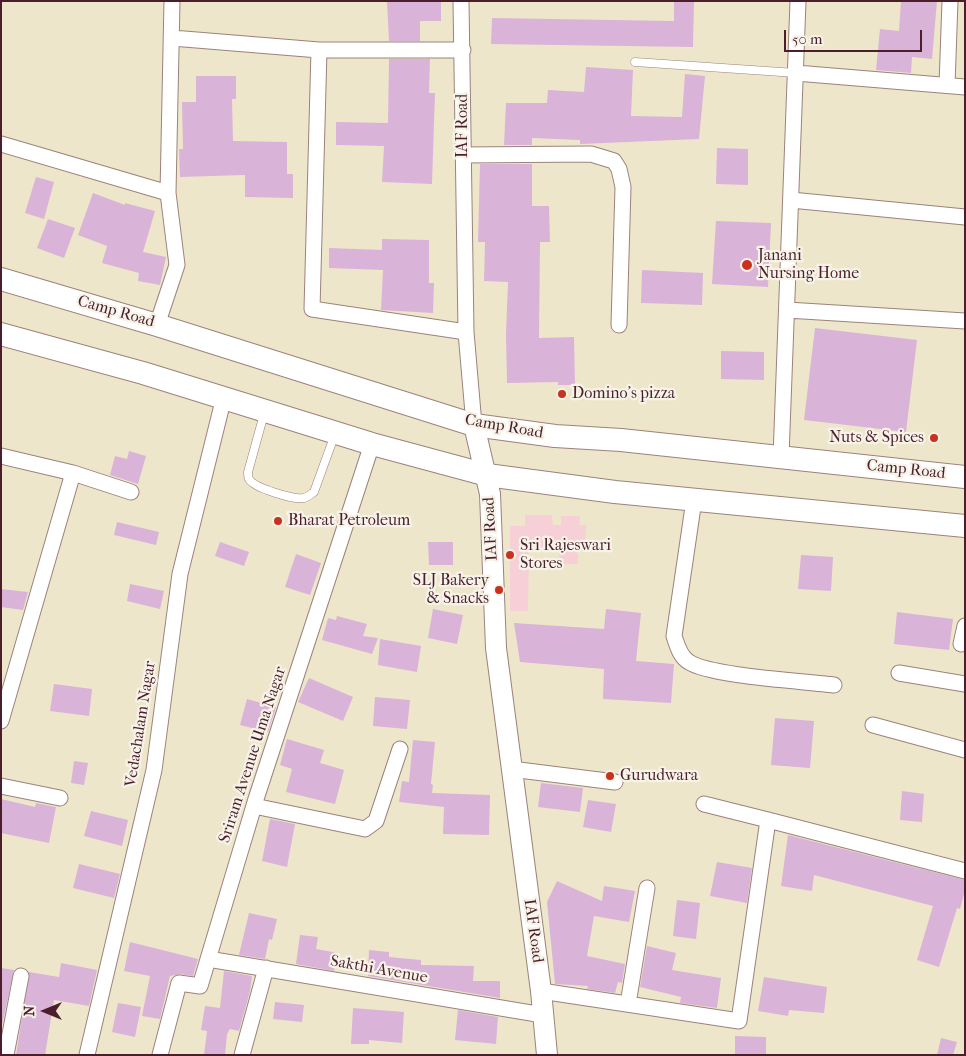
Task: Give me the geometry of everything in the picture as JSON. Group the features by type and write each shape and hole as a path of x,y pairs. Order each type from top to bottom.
{"main road":[{"name":"Camp Road","path":"1,279 158,325 474,424 555,436 620,440 965,477"},
{"path":"1,334 224,397 372,444 487,475 615,492 965,526"}],"street":[{"path":"158,325 177,266 168,193 172,1"},
{"name":"IAF Road","path":"462,1 462,154 466,332 474,424 490,494 496,648 541,991 547,1055"},
{"path":"781,458 798,1"},
{"path":"947,86 950,1"},
{"path":"172,38 319,50 463,50"},
{"path":"319,50 312,308 466,332"},
{"path":"796,73 965,87"},
{"path":"1,144 168,193"},
{"path":"462,154 591,154 614,161 619,169 623,187 619,325"},
{"path":"791,200 965,217"},
{"path":"787,310 965,321"},
{"name":"Vedachalam Nagar","path":"87,1055 154,770 180,574 224,397"},
{"name":"Sriram Avenue Uma Nagar","path":"160,1055 179,983 200,986 254,806 372,444"},
{"path":"1,456 73,473 131,492"},
{"path":"1,721 73,473"},
{"path":"694,500 674,636 678,650 688,662 709,670 834,685"},
{"path":"961,644 965,626"},
{"path":"900,673 965,684"},
{"path":"873,725 965,750"},
{"path":"254,806 365,828 371,826 376,821 400,749"},
{"path":"511,769 615,782"},
{"path":"1,786 60,798"},
{"path":"704,804 965,871"},
{"path":"541,991 739,1021 768,820"},
{"path":"628,1004 647,888"},
{"name":"Sakthi Avenue","path":"208,959 543,1015"},
{"path":"242,1055 266,968"},
{"path":"6,1055 21,976"}],"lane":[{"path":"634,62 796,73"},
{"path":"264,410 248,472 249,479 254,484 275,493 296,499 306,498 314,492 335,432"}],"shaded area":[{"path":"525,515 552,515 553,525 561,525 561,516 580,516 579,525 586,525 585,548 578,548 578,564 559,564 559,547 529,546 528,611 510,611 510,526 525,526"}],"building":[{"path":"387,1 441,1 441,21 420,21 420,41 389,41"},
{"path":"674,1 694,1 693,47 491,44 492,18 674,21"},
{"path":"901,1 937,1 932,59 912,57 911,73 876,70 880,29 899,31"},
{"path":"389,59 430,59 429,93 435,93 432,184 382,182 384,146 336,145 336,122 388,123"},
{"path":"586,67 633,70 631,116 682,117 685,74 705,76 699,139 580,144 580,140 532,138 532,145 504,145 506,103 547,103 548,90 584,92"},
{"path":"196,76 236,76 236,99 232,99 233,141 287,142 287,174 293,174 293,198 245,197 245,175 180,177 179,149 183,149 182,102 196,102"},
{"path":"717,148 748,149 748,185 716,184"},
{"path":"480,164 532,164 532,206 549,206 550,242 540,242 539,338 574,337 575,385 558,385 558,382 507,383 508,282 484,281 485,242 478,242"},
{"path":"36,177 54,182 44,219 25,213"},
{"path":"93,193 125,205 125,203 155,211 143,252 166,257 160,285 138,281 139,273 102,263 107,246 78,235"},
{"path":"48,219 75,228 64,258 37,248"},
{"path":"716,221 771,223 768,287 712,284"},
{"path":"382,239 429,240 429,283 434,283 433,313 381,310 383,270 329,268 329,248 382,250"},
{"path":"642,270 703,273 702,305 641,303"},
{"path":"815,328 917,340 906,432 804,420"},
{"path":"721,351 764,352 764,380 721,379"},
{"path":"129,451 146,456 138,484 110,475 115,456 127,459"},
{"path":"117,522 159,532 156,545 114,535"},
{"path":"220,542 249,552 244,566 215,556"},
{"path":"428,542 453,542 453,565 429,565"},
{"path":"296,554 321,563 310,595 285,587"},
{"path":"801,555 833,557 831,591 798,589"},
{"path":"130,584 164,591 160,609 127,601"},
{"path":"1,589 28,592 23,610 1,607"},
{"path":"433,609 463,615 457,644 428,638"},
{"path":"606,609 641,613 636,661 674,664 671,703 603,699 604,669 520,662 514,623 604,629"},
{"path":"897,612 953,619 949,650 894,644"},
{"path":"337,616 367,624 363,636 378,638 372,654 322,640 328,618 336,620"},
{"path":"380,639 421,646 417,672 378,665"},
{"path":"309,678 353,697 343,721 298,702"},
{"path":"54,684 92,689 89,716 50,711"},
{"path":"375,697 410,700 407,729 373,726"},
{"path":"247,699 276,707 268,732 240,725"},
{"path":"775,718 814,721 810,768 771,765"},
{"path":"287,739 324,750 320,763 344,770 335,804 286,792 292,769 280,765"},
{"path":"413,740 435,742 431,784 433,785 432,793 490,795 489,835 443,834 444,807 399,802 402,781 409,782"},
{"path":"74,761 88,763 84,785 71,783"},
{"path":"541,783 583,788 580,812 538,807"},
{"path":"902,791 924,794 922,822 900,820"},
{"path":"1,799 35,807 36,803 56,807 49,843 1,833"},
{"path":"588,800 616,804 611,832 583,827"},
{"path":"91,811 128,820 122,846 84,836"},
{"path":"270,819 295,824 287,867 262,861"},
{"path":"788,835 965,880 965,890 960,909 957,908 939,967 917,960 933,906 814,875 812,891 781,886"},
{"path":"717,862 752,868 747,903 710,896"},
{"path":"79,864 120,874 114,898 73,888"},
{"path":"557,881 602,901 604,886 635,891 629,922 594,916 587,956 625,964 622,983 618,982 615,993 587,989 588,986 555,984 547,902"},
{"path":"677,900 700,903 696,939 673,936"},
{"path":"249,913 277,919 272,940 269,939 265,959 239,955"},
{"path":"300,935 318,937 316,949 338,953 334,971 296,964"},
{"path":"130,942 198,959 193,976 180,974 170,976 160,1019 142,1016 150,976 124,971"},
{"path":"647,946 676,953 672,970 721,978 717,1008 680,1003 681,997 640,987"},
{"path":"369,950 389,952 389,957 421,960 421,965 474,966 473,981 500,981 500,998 368,976"},
{"path":"61,963 97,970 89,1006 54,1000 45,1055 16,1055 29,972 59,977"},
{"path":"1,968 14,970 1,1030"},
{"path":"224,971 252,976 250,991 239,1031 230,1029 227,1034 225,1055 204,1055 207,1031 201,1030 205,1006 220,1008"},
{"path":"764,977 827,987 824,1013 789,1010 788,1016 758,1011"},
{"path":"275,1002 304,1005 302,1022 273,1019"},
{"path":"118,1003 141,1007 135,1037 112,1032"},
{"path":"353,1008 404,1012 402,1043 369,1040 369,1044 351,1044"},
{"path":"458,1010 498,1017 496,1044 455,1040"},
{"path":"735,1036 766,1037 766,1055 735,1055"},
{"path":"941,1038 957,1042 953,1055 937,1055"}],"place":[{"name":"Janani Nursing Home","path":"747,265"},
{"name":"Domino's pizza","path":"562,394"},
{"name":"Nuts & Spices","path":"934,438"},
{"name":"Bharat Petroleum","path":"278,521"},
{"name":"Sri Rajeswari Stores","path":"510,555"},
{"name":"SLJ Bakery & Snacks","path":"499,590"},
{"name":"Gurudwara","path":"610,776"}]}
